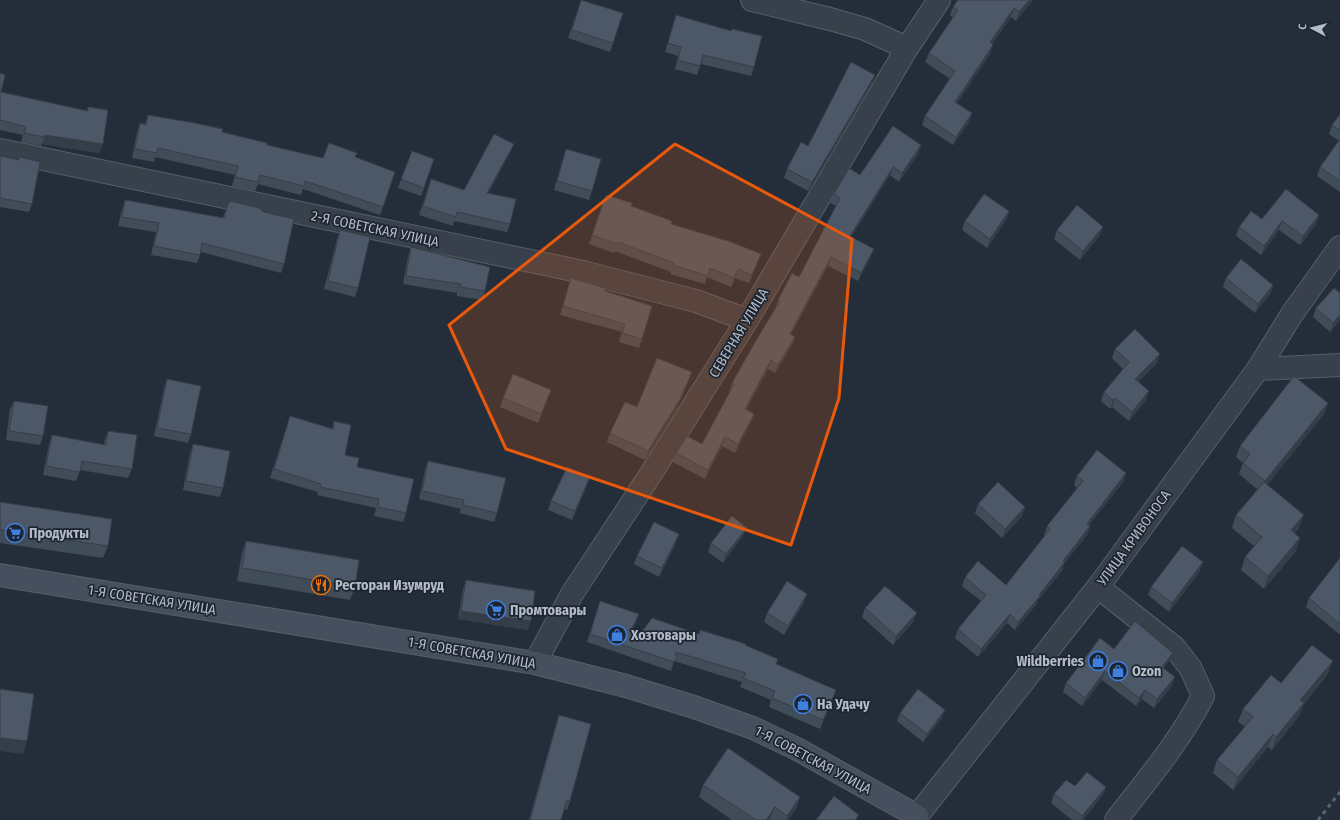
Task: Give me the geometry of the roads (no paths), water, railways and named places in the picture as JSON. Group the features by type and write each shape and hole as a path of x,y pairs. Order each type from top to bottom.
{"street":[{"path":"752,0 866,29 907,48"},
{"name":"СЕВЕРНАЯ УЛИЦА","path":"535,663 572,594 654,469 747,320 907,48 939,0"},
{"name":"2-Я СОВЕТСКАЯ УЛИЦА","path":"0,150 583,272 696,301 747,320"},
{"name":"УЛИЦА КРИВОНОСА","path":"916,818 1098,587 1258,369 1292,314 1340,247"},
{"path":"1258,369 1340,365"},
{"name":"1-Я СОВЕТСКАЯ УЛИЦА","path":"0,575 535,663 626,686 694,707 753,728 797,749 916,818"},
{"path":"1098,587 1175,648 1191,669 1203,696 1192,717 1166,755 1116,820"}],"railway":[{"path":"1318,820 1340,792"}],"place":[{"name":"Продукты","path":"15,533"},
{"name":"Ресторан Изумруд","path":"321,585"},
{"name":"Промтовары","path":"496,610"},
{"name":"Хозтовары","path":"617,635"},
{"name":"Wildberries","path":"1098,661"},
{"name":"Ozon","path":"1118,671"},
{"name":"На Удачу","path":"803,704"}]}
